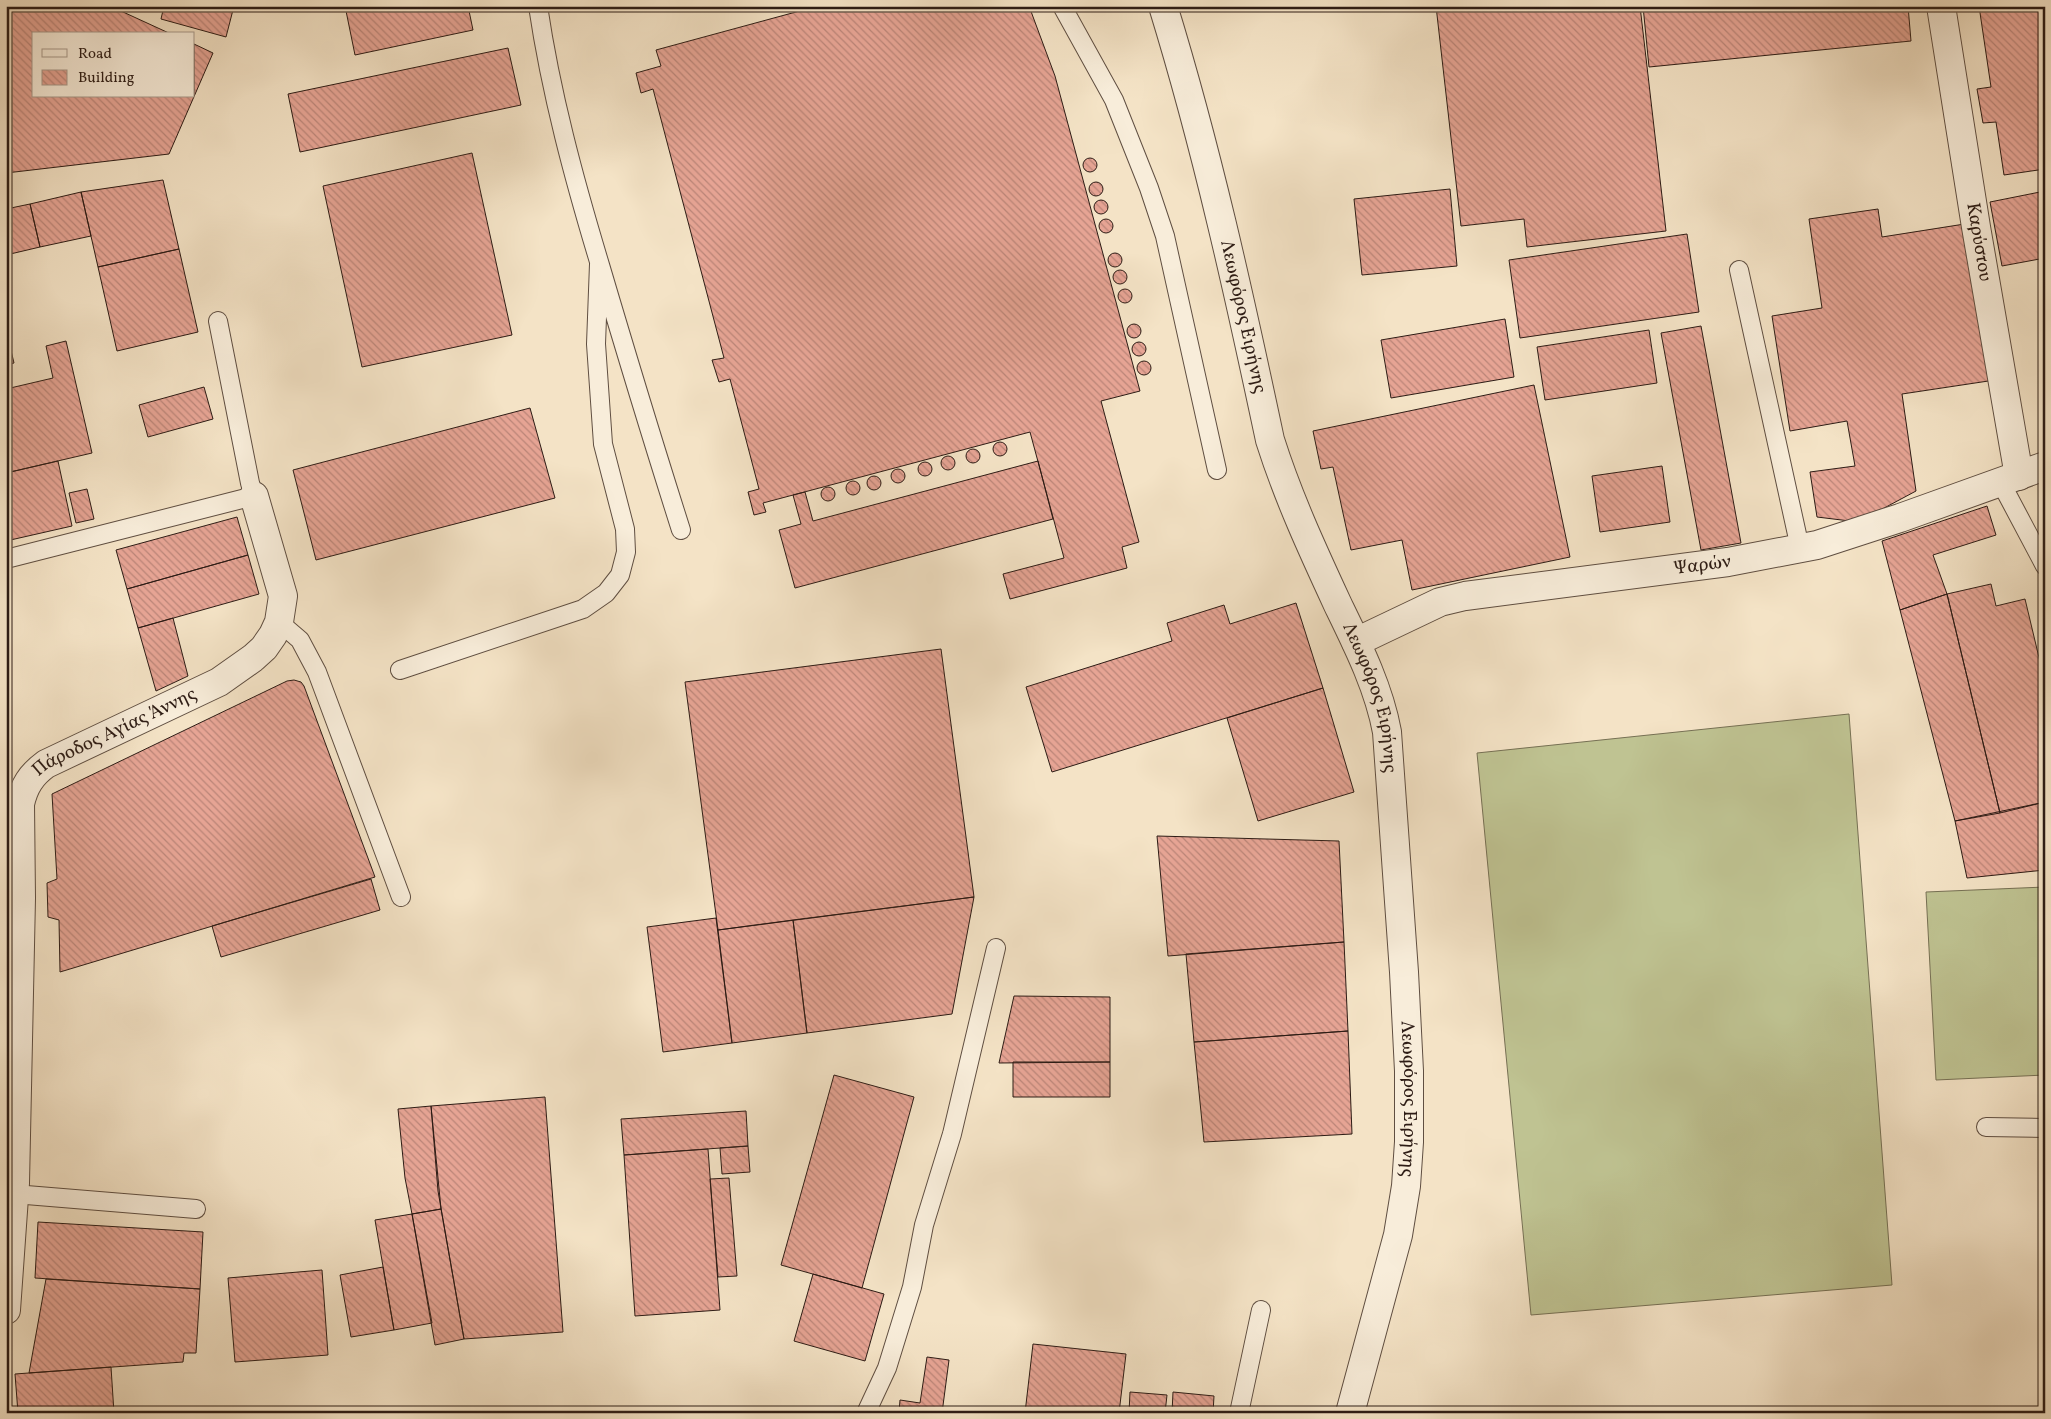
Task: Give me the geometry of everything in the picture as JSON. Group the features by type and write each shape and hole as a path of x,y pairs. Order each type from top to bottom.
{"street":[{"name":"Λεωφόρος Ειρήνης","path":"1163,6 1192,100 1209,166 1270,440 1283,483 1380,698 1387,732 1405,992 1409,1071 1409,1142 1406,1186 1398,1235 1350,1413"},
{"name":"Καρύστου","path":"1941,6 1976,227 2010,479"},
{"name":"Ψαρών","path":"1356,642 1440,602 1464,596 1720,563 1800,548 1858,532 2045,466"},
{"name":"Πάροδος Αγίας Άννης","path":"6,1310 14,1194 21,898 20,804 28,781 36,771 46,764 219,682 253,658 273,635 279,622 283,596 254,496"}],"lane":[{"path":"538,6 552,89 566,149 681,530"},
{"path":"1062,6 1114,100 1149,188 1165,236 1217,470"},
{"path":"400,670 583,609 606,593 620,575 626,552 624,529 603,444 596,344 600,264"},
{"path":"1739,270 1800,548"},
{"path":"6,559 254,496 218,321"},
{"path":"2010,479 2045,566"},
{"path":"279,622 300,640 316,672 401,897"},
{"path":"866,1413 887,1368 912,1287 924,1225 952,1134 996,948"},
{"path":"1986,1126 2045,1128"},
{"path":"14,1194 196,1210"},
{"path":"1239,1413 1261,1310"}],"green space":[{"path":"1849,714 1892,1285 1531,1315 1477,753"},
{"path":"2045,887 2045,1075 1936,1080 1926,892"}],"building":[{"path":"6,6 110,6 167,32 32,32 32,98 193,98 169,154 6,173"},
{"path":"164,6 234,6 226,37 161,19"},
{"path":"345,6 468,6 473,30 355,55"},
{"path":"818,6 1029,6 1055,76 1140,391 1101,401 1139,542 1122,547 1127,568 1010,599 1003,574 1064,558 1030,432 763,503 766,512 754,515 748,492 759,489 730,379 719,382 712,360 724,358 653,89 641,93 636,73 661,66 656,50"},
{"path":"1436,6 1640,6 1666,231 1527,247 1524,219 1461,226"},
{"path":"1643,6 1908,6 1911,41 1649,67"},
{"path":"1979,6 2045,6 2045,169 2004,175 1996,122 1983,123 1977,89 1991,87"},
{"path":"195,44 213,53 195,94"},
{"path":"508,48 521,105 300,152 288,94"},
{"path":"472,153 512,335 362,367 323,186"},
{"path":"1090,158 1095,160 1097,165 1095,170 1090,172 1085,170 1083,165 1085,160"},
{"path":"163,180 179,249 98,267 81,192"},
{"path":"1096,182 1101,184 1103,189 1101,194 1096,196 1091,194 1089,189 1091,184"},
{"path":"1450,189 1457,266 1362,275 1354,199"},
{"path":"2045,191 2045,258 2002,266 1990,202"},
{"path":"81,192 91,236 40,247 30,204"},
{"path":"1101,200 1106,202 1108,207 1106,212 1101,214 1096,212 1094,207 1096,202"},
{"path":"30,204 40,247 6,255 6,209"},
{"path":"1878,209 1882,237 1971,223 1995,380 1902,394 1916,491 1858,522 1817,517 1810,472 1855,466 1847,421 1790,431 1772,316 1822,308 1809,219"},
{"path":"1106,219 1111,221 1113,226 1111,231 1106,233 1101,231 1099,226 1101,221"},
{"path":"1687,234 1699,312 1520,338 1509,260"},
{"path":"179,249 198,332 117,351 98,267"},
{"path":"1115,253 1120,255 1122,260 1120,265 1115,267 1110,265 1108,260 1110,255"},
{"path":"1120,270 1125,272 1127,277 1125,282 1120,284 1115,282 1113,277 1115,272"},
{"path":"1125,289 1130,291 1132,296 1130,301 1125,303 1120,301 1118,296 1120,291"},
{"path":"1505,319 1514,377 1391,398 1381,340"},
{"path":"1134,324 1139,326 1141,331 1139,336 1134,338 1129,336 1127,331 1129,326"},
{"path":"1701,326 1741,543 1701,550 1661,333"},
{"path":"6,330 14,363 6,365"},
{"path":"1649,330 1657,383 1545,400 1537,347"},
{"path":"66,341 92,453 6,473 6,389 53,378 46,346"},
{"path":"1139,342 1144,344 1146,349 1144,354 1139,356 1134,354 1132,349 1134,344"},
{"path":"1144,361 1149,363 1151,368 1149,373 1144,375 1139,373 1137,368 1139,363"},
{"path":"1534,385 1570,557 1412,590 1402,540 1351,550 1333,467 1321,469 1313,431"},
{"path":"204,387 213,419 148,437 139,405"},
{"path":"530,408 555,498 316,560 293,470"},
{"path":"1000,442 1005,444 1007,449 1005,454 1000,456 995,454 993,449 995,444"},
{"path":"973,449 978,451 980,456 978,461 973,463 968,461 966,456 968,451"},
{"path":"948,456 953,458 955,463 953,468 948,470 943,468 941,463 943,458"},
{"path":"58,461 72,526 6,541 6,473"},
{"path":"1038,461 1053,519 795,588 779,530 801,524 793,495 805,492 813,521"},
{"path":"925,462 930,464 932,469 930,474 925,476 920,474 918,469 920,464"},
{"path":"1662,466 1670,522 1600,532 1592,476"},
{"path":"898,469 903,471 905,476 903,481 898,483 893,481 891,476 893,471"},
{"path":"874,476 879,478 881,483 879,488 874,490 869,488 867,483 869,478"},
{"path":"853,481 858,483 860,488 858,493 853,495 848,493 846,488 848,483"},
{"path":"828,487 833,489 835,494 833,499 828,501 823,499 821,494 823,489"},
{"path":"87,489 94,519 76,523 69,493"},
{"path":"1987,506 1996,535 1933,555 1947,594 1900,610 1882,541"},
{"path":"237,517 248,555 127,589 116,550"},
{"path":"248,555 259,594 138,628 127,589"},
{"path":"1991,584 1996,606 2025,599 2041,666 2045,665 2045,802 2000,813 1947,594"},
{"path":"1947,594 2000,813 1955,821 1900,610"},
{"path":"1296,603 1323,688 1052,772 1026,687 1172,641 1167,623 1224,605 1230,624"},
{"path":"173,618 188,676 156,691 138,628"},
{"path":"941,649 974,897 718,930 685,682"},
{"path":"287,681 301,682 304,686 375,877 60,972 59,920 48,917 47,883 57,879 52,794"},
{"path":"1323,688 1354,792 1258,821 1227,718"},
{"path":"2045,802 2045,870 1967,878 1955,821"},
{"path":"1157,836 1339,841 1344,942 1168,956"},
{"path":"371,879 380,910 221,957 212,926"},
{"path":"974,897 952,1014 807,1033 793,920"},
{"path":"716,918 732,1043 663,1052 647,927"},
{"path":"793,920 807,1033 732,1043 718,930"},
{"path":"1344,942 1348,1031 1194,1042 1186,954"},
{"path":"1014,996 1110,997 1110,1062 999,1063"},
{"path":"1348,1031 1352,1134 1204,1142 1194,1042"},
{"path":"1013,1062 1110,1062 1110,1097 1013,1097"},
{"path":"834,1075 914,1097 862,1288 781,1265"},
{"path":"545,1097 563,1332 464,1339 438,1191 431,1106"},
{"path":"431,1106 441,1209 412,1214 405,1178 398,1109"},
{"path":"746,1111 748,1146 624,1155 621,1119"},
{"path":"748,1146 750,1172 722,1174 720,1148"},
{"path":"708,1149 720,1310 635,1316 624,1155"},
{"path":"729,1178 737,1276 718,1277 710,1179"},
{"path":"441,1209 464,1339 435,1345 412,1214"},
{"path":"412,1214 432,1323 394,1330 375,1220"},
{"path":"38,1222 203,1232 200,1289 35,1278"},
{"path":"383,1267 394,1330 351,1337 340,1275"},
{"path":"322,1270 328,1355 235,1362 228,1278"},
{"path":"813,1274 884,1294 865,1361 794,1341"},
{"path":"46,1279 200,1289 196,1353 184,1353 183,1362 29,1373"},
{"path":"1033,1344 1126,1354 1119,1413 1025,1413"},
{"path":"927,1357 949,1360 942,1413 899,1413 900,1400 920,1403"},
{"path":"111,1367 114,1413 18,1413 15,1374"},
{"path":"1130,1392 1167,1395 1165,1413 1129,1413"},
{"path":"1173,1392 1214,1396 1213,1413 1172,1413"}]}
